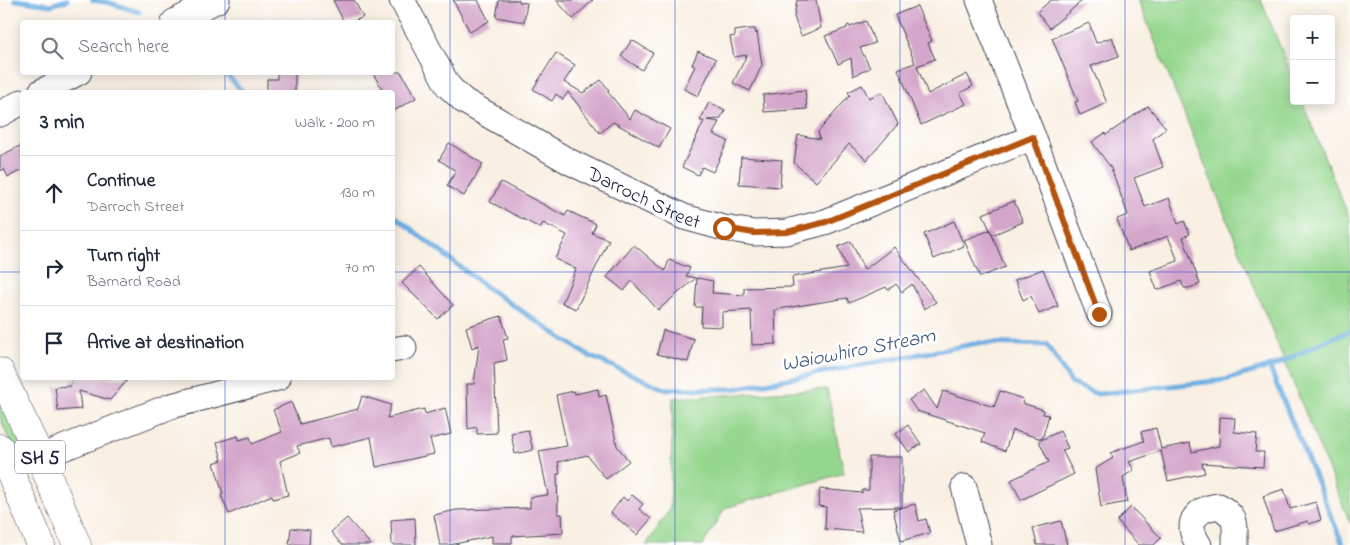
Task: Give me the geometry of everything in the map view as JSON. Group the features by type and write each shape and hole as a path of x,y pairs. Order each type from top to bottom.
{"highway":[{"name":"SH 5","path":"0,372 40,457 76,545"},
{"name":"SH 5","path":"0,448 41,545"},
{"path":"40,457 28,464 26,474 56,545"}],"street":[{"path":"178,20 217,0"},
{"name":"Darroch Street","path":"402,0 448,86 464,101 570,162 684,216 724,228 754,233 787,232 826,222 1033,137"},
{"path":"980,0 1099,314"},
{"path":"45,90 73,75"},
{"path":"0,114 20,103"},
{"path":"40,457 171,406 270,380"},
{"path":"964,487 980,545"},
{"path":"1198,545 1194,538 1191,524 1194,518 1203,510 1219,506 1230,513 1235,521 1234,545"}],"green space":[{"path":"1138,0 1261,0 1290,70 1290,105 1304,105 1350,220 1350,523"},
{"path":"827,389 844,473 725,508 703,545 646,545 670,509 673,398"},
{"path":"0,392 25,451 20,459 17,459 0,418"}],"building":[{"path":"333,0 354,0 363,17 356,20 343,20"},
{"path":"453,0 478,0 489,21 470,32"},
{"path":"499,0 519,0 519,2 527,3 524,22 496,17"},
{"path":"556,0 593,0 573,19"},
{"path":"797,0 816,0 821,28 801,36 794,17"},
{"path":"1051,0 1083,0 1050,28 1037,12"},
{"path":"917,6 932,41 928,43 935,59 917,66 928,94 967,74 973,86 960,93 966,104 921,125 898,69 915,63 895,15"},
{"path":"866,21 875,43 860,48 870,68 853,76 851,58 838,64 825,36 847,28 849,25 850,27"},
{"path":"1089,23 1096,43 1112,37 1119,56 1091,66 1107,103 1080,115 1075,102 1078,101 1052,38"},
{"path":"755,29 756,34 757,32 762,65 750,91 733,83 747,55 734,57 730,37 735,36 735,31"},
{"path":"632,40 653,53 642,70 621,56"},
{"path":"698,51 716,59 698,96 684,89 695,66 692,65"},
{"path":"556,53 575,65 564,82 583,93 601,80 609,90 607,91 630,119 635,110 670,129 659,148 613,122 600,133 568,92 563,99 556,94 552,101 533,89"},
{"path":"395,72 401,72 416,98 395,110 395,90 383,90 374,75 395,75"},
{"path":"277,75 295,75 295,90 267,90 267,79 277,79"},
{"path":"862,85 869,98 882,92 898,124 867,160 849,144 816,182 794,163 798,135 820,139 818,132 850,95 848,92"},
{"path":"805,90 807,109 764,112 763,95"},
{"path":"709,102 725,110 720,119 707,120 719,122 713,134 728,141 713,172 702,167 698,175 682,167 704,121 700,121"},
{"path":"1148,106 1166,128 1153,139 1163,167 1134,178 1145,207 1169,198 1178,224 1184,221 1190,234 1183,237 1200,284 1189,288 1184,288 1181,281 1157,290 1150,271 1178,261 1168,236 1129,251 1117,219 1128,215 1111,168 1092,142 1105,133 1106,135"},
{"path":"449,143 483,164 464,196 447,186 456,171 439,160"},
{"path":"20,146 20,171 8,177 4,169 0,171 0,156"},
{"path":"741,157 782,160 780,187 739,184"},
{"path":"501,182 565,216 568,211 596,224 592,233 609,240 576,309 562,303 576,269 555,259 567,235 543,223 540,228 490,202"},
{"path":"1014,201 1023,222 992,235 983,214"},
{"path":"954,221 964,246 934,259 924,234"},
{"path":"990,230 1005,267 980,277 964,240"},
{"path":"851,241 864,270 894,247 936,302 924,309 912,284 902,292 896,284 888,290 886,287 849,303 847,298 775,310 776,344 752,345 751,310 722,312 722,327 701,326 702,307 695,307 697,278 713,281 712,293 744,295 744,288 793,287 792,277 847,268 838,247"},
{"path":"634,245 665,271 669,260 690,268 686,276 696,278 658,310 632,281 624,291 607,277"},
{"path":"419,267 453,305 438,319 402,283"},
{"path":"1043,269 1058,306 1039,314 1031,296 1023,300 1015,280"},
{"path":"501,316 508,338 503,339 507,360 494,363 497,433 477,434 477,427 468,429 467,384 474,384 479,345 472,348 466,327"},
{"path":"663,330 694,339 688,362 657,354"},
{"path":"72,380 127,380 110,400 79,391 81,409 58,411 55,387 70,386"},
{"path":"598,389 599,397 606,395 617,446 629,461 606,479 587,455 558,462 560,474 557,474 558,514 562,514 563,533 512,536 512,543 492,543 492,536 450,545 440,545 434,515 456,510 530,508 530,497 548,495 539,451 567,446 556,395 574,391 575,394"},
{"path":"924,390 937,409 943,391 994,407 1000,391 1023,399 1022,403 1044,410 1043,414 1049,415 1042,439 1012,430 1005,451 982,442 985,433 917,411 909,400"},
{"path":"362,396 391,405 387,418 424,409 425,414 445,408 451,434 430,439 434,454 376,467 371,437 331,447 329,438 297,446 300,453 280,461 288,495 273,499 272,495 229,514 221,495 223,494 214,463 222,460 217,442 238,436 239,440 250,437 252,444 282,432 273,410 291,402 300,424 358,409"},
{"path":"1220,417 1235,418 1234,432 1257,434 1255,452 1264,452 1263,467 1202,463 1205,473 1168,481 1161,451 1129,462 1134,470 1123,477 1127,502 1101,507 1095,469 1113,458 1110,453 1144,441 1141,432 1156,428 1161,449 1190,443 1192,452 1219,446"},
{"path":"908,425 921,444 909,452 896,434"},
{"path":"528,430 533,450 515,454 511,433"},
{"path":"1060,431 1068,448 1062,450 1074,474 1021,500 1011,480 1049,462 1039,441"},
{"path":"869,457 902,457 902,507 857,508 862,532 825,529 826,507 818,506 820,489 862,493 862,490 869,490"},
{"path":"1284,489 1290,509 1316,502 1321,520 1309,524 1308,521 1274,531 1263,496"},
{"path":"632,495 643,504 639,509 651,519 637,535 611,513 623,497 627,501"},
{"path":"915,504 919,521 926,519 930,533 901,541 893,510"},
{"path":"1131,507 1161,538 1154,545 1139,545 1117,521"},
{"path":"347,518 371,545 342,545 331,532"},
{"path":"415,518 416,545 392,545 391,520"},
{"path":"1061,521 1067,545 1037,545 1033,528"},
{"path":"291,528 310,530 309,545 289,544"}],"waterway":[{"name":"Waiowhiro Stream","path":"15,0 51,5 67,0"},
{"name":"Waiowhiro Stream","path":"93,0 139,12"},
{"name":"Waiowhiro Stream","path":"227,75 241,90"},
{"name":"Waiowhiro Stream","path":"395,216 486,287 587,355 665,389 733,389 979,343 1047,345 1072,384 1097,394 1225,380 1276,365 1350,331"},
{"path":"1269,366 1343,545"}],"route":[{"path":"724,228 754,233 787,232 826,222 1033,137 1099,314"}]}
